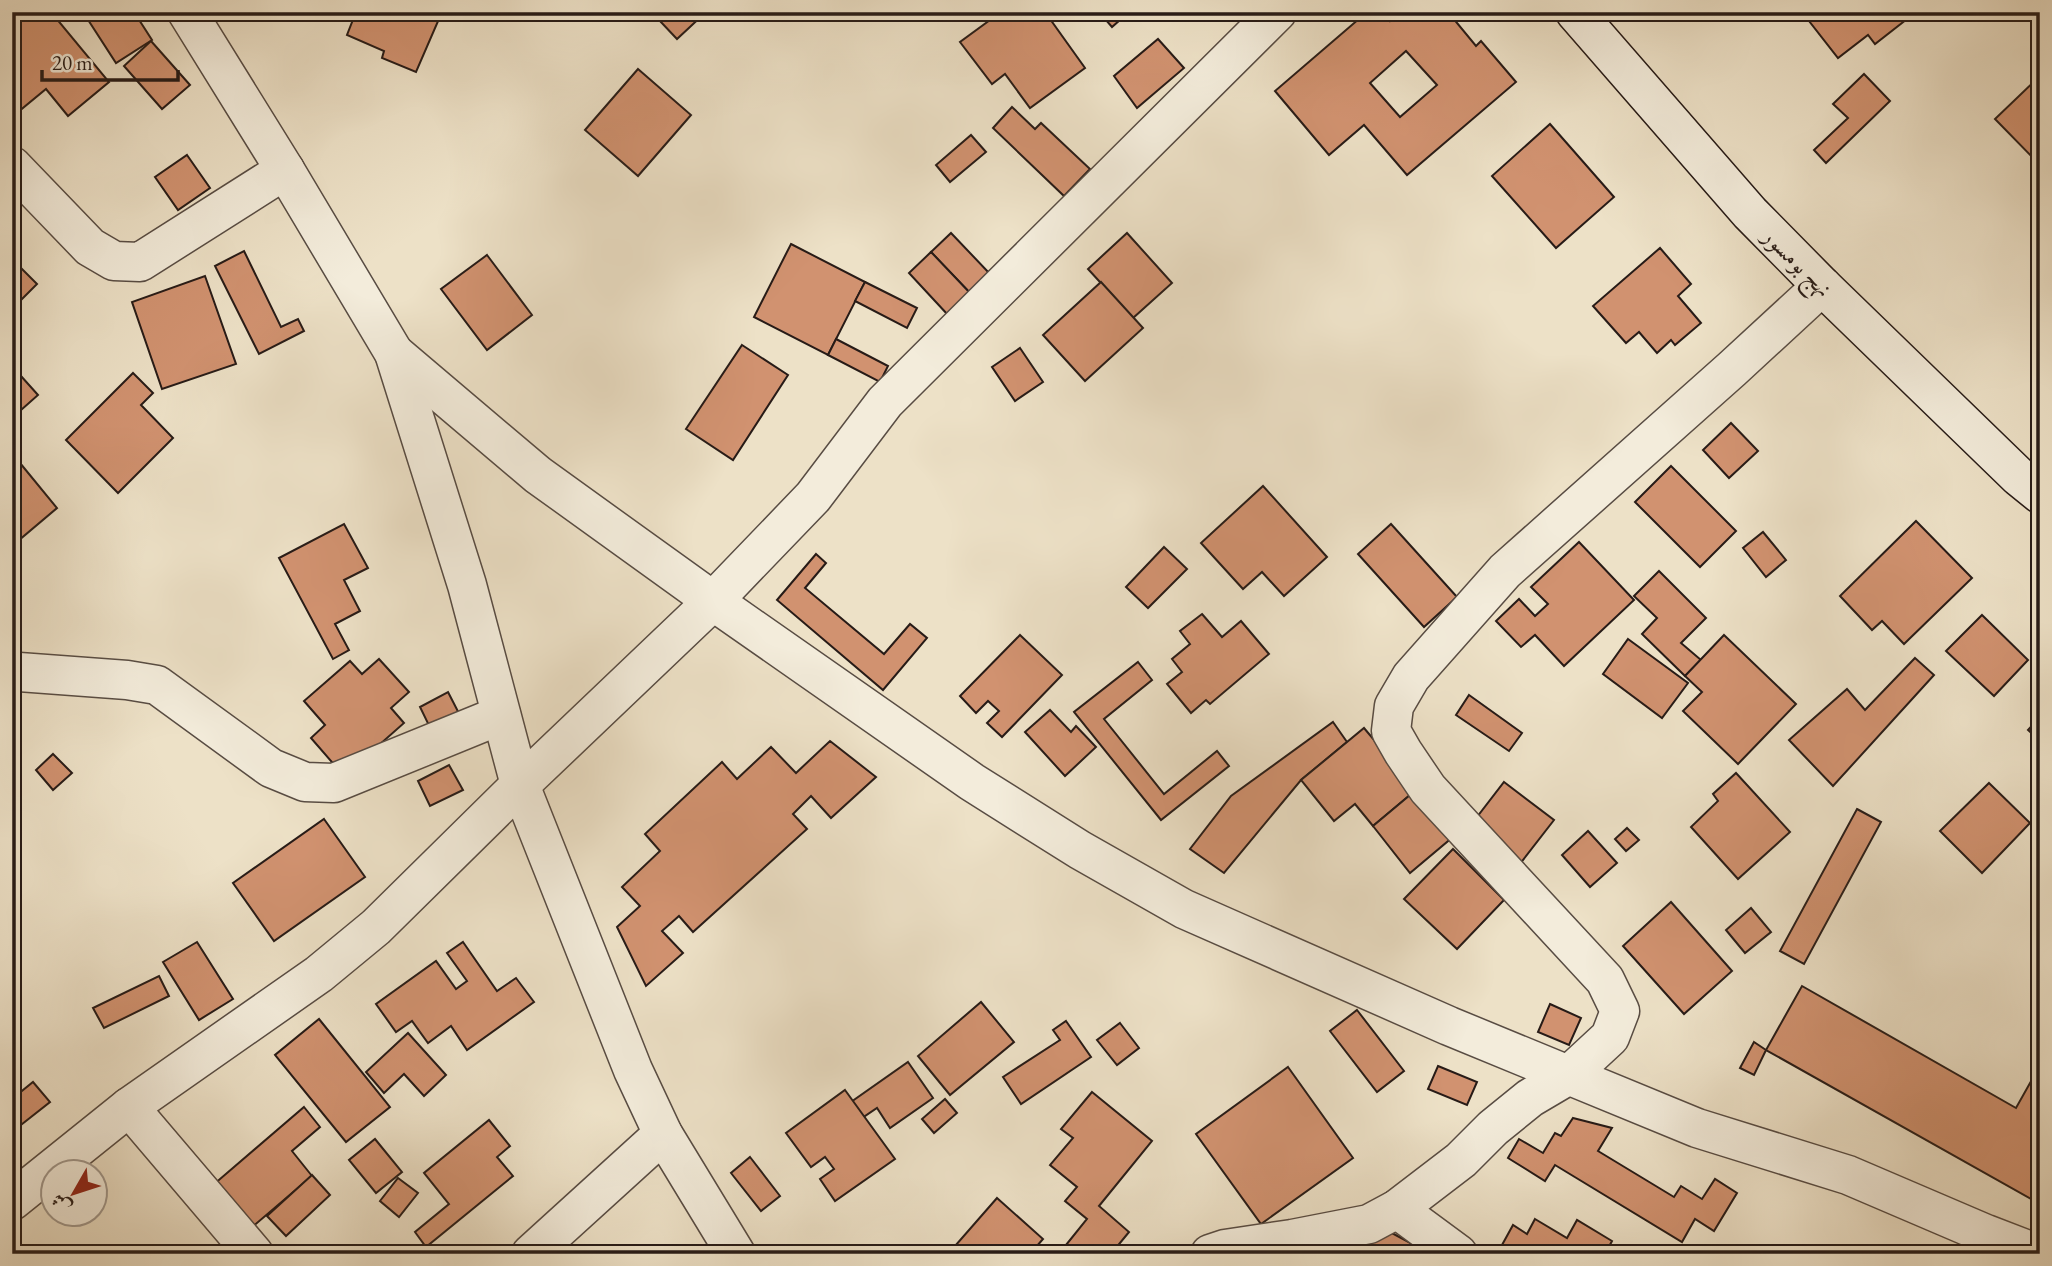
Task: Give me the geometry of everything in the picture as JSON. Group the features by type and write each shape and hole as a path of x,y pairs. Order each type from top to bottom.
{"street":[{"path":"187,12 394,353 467,585 520,785 633,1070 663,1134 736,1254"},
{"path":"12,1201 129,1107 338,958 376,927 713,601 813,497 885,402 1277,12"},
{"name":"نهج بومسور","path":"1576,12 1750,214 2019,477 2040,494"},
{"path":"12,166 90,247 114,261 140,262 285,170"},
{"path":"1210,1254 1225,1249 1369,1224 1397,1209 1461,1160 1493,1128 1530,1098 1569,1075 1610,1037 1620,1011 1605,980 1428,789 1391,731 1394,706 1410,677 1505,571 1822,286"},
{"path":"394,353 538,475 713,601 972,782 1080,850 1184,909 1449,1026 1697,1128 1848,1175 2038,1254"},
{"path":"19,672 127,680 157,685 271,768 305,782 334,783 501,715"},
{"path":"129,1107 254,1254"},
{"path":"531,1254 663,1134"},
{"path":"1397,1209 1458,1254"}],"building":[{"path":"32,12 51,12 109,82 68,116 46,89 18,112 12,105 12,29"},
{"path":"83,12 134,12 152,40 116,63"},
{"path":"356,12 442,12 416,72 382,58 384,51 347,35"},
{"path":"667,12 706,12 677,39 659,20"},
{"path":"1001,12 1045,12 1085,68 1030,108 1005,74 992,84 960,42"},
{"path":"1099,12 1129,12 1112,27"},
{"path":"1367,12 1383,12 1390,21 1400,12 1448,12 1476,46 1481,41 1516,82 1407,175 1364,125 1329,155 1275,91","holes":["1406,51 1437,85 1400,117 1370,83"]},
{"path":"1802,12 1916,12 1875,44 1868,35 1838,58"},
{"path":"1158,39 1184,68 1137,108 1114,76"},
{"path":"151,41 190,85 162,109 124,66"},
{"path":"638,69 691,115 638,176 585,130"},
{"path":"1864,74 1890,101 1826,163 1814,150 1848,118 1833,104"},
{"path":"2040,76 2040,161 2038,163 1995,119"},
{"path":"1012,107 1035,129 1041,123 1090,169 1064,196 993,128"},
{"path":"1550,124 1614,197 1556,248 1492,176"},
{"path":"971,135 986,152 950,182 936,165"},
{"path":"187,155 210,188 178,210 155,177"},
{"path":"951,233 991,275 971,294 931,252"},
{"path":"1127,233 1172,283 1133,318 1088,269"},
{"path":"791,244 865,282 828,355 754,317"},
{"path":"1660,248 1691,284 1678,296 1701,323 1675,345 1671,340 1657,353 1639,332 1626,343 1593,306"},
{"path":"244,251 281,327 298,319 304,331 259,354 215,266"},
{"path":"931,252 971,294 948,315 909,273"},
{"path":"487,255 532,315 487,350 441,289"},
{"path":"12,259 37,284 12,309"},
{"path":"205,276 236,364 162,389 132,302"},
{"path":"865,282 917,308 907,328 855,301"},
{"path":"1101,282 1143,328 1085,381 1043,335"},
{"path":"836,339 888,366 880,382 828,355"},
{"path":"742,345 788,375 733,460 686,429"},
{"path":"1020,348 1043,382 1015,401 992,367"},
{"path":"12,366 38,395 12,418"},
{"path":"133,373 153,393 141,405 173,438 118,493 66,440"},
{"path":"1731,423 1758,451 1729,478 1703,450"},
{"path":"20,463 57,508 12,546 12,470"},
{"path":"1671,466 1736,531 1700,567 1635,502"},
{"path":"1263,486 1327,557 1284,596 1262,572 1243,589 1201,543"},
{"path":"1916,521 1972,578 1904,644 1882,621 1872,630 1840,596"},
{"path":"344,524 368,568 344,580 360,611 335,624 349,650 333,659 279,558"},
{"path":"1391,524 1457,597 1424,627 1358,554"},
{"path":"1763,532 1786,560 1766,577 1743,548"},
{"path":"1579,542 1634,600 1564,666 1535,635 1521,647 1496,621 1519,599 1535,616 1548,604 1531,587"},
{"path":"1164,547 1187,569 1148,608 1126,587"},
{"path":"816,554 826,563 805,588 884,654 910,624 927,638 883,690 777,600"},
{"path":"1659,571 1706,618 1681,643 1701,660 1685,676 1642,634 1657,618 1634,596"},
{"path":"1202,614 1222,637 1241,621 1269,654 1210,704 1206,700 1191,713 1167,684 1182,672 1172,659 1190,644 1180,631"},
{"path":"1982,615 2028,660 1994,696 1946,651"},
{"path":"1020,635 1062,675 1002,737 987,723 999,711 988,701 976,713 960,696"},
{"path":"1724,635 1796,704 1738,764 1683,711 1702,692 1685,676"},
{"path":"1628,639 1688,683 1662,718 1603,674"},
{"path":"1915,658 1934,675 1833,786 1789,740 1847,689 1865,710"},
{"path":"379,659 409,692 391,708 404,723 344,776 311,738 325,725 304,701 350,661 362,674"},
{"path":"1138,662 1152,680 1104,719 1164,794 1217,751 1229,766 1161,820 1074,712"},
{"path":"448,692 467,729 438,744 420,707"},
{"path":"1469,695 1522,733 1509,751 1456,715"},
{"path":"1050,710 1071,732 1076,726 1096,747 1065,776 1025,732"},
{"path":"2040,717 2040,741 2028,730"},
{"path":"1333,722 1347,742 1301,780 1224,873 1190,849 1231,796"},
{"path":"1364,728 1416,790 1373,826 1355,804 1334,821 1301,780"},
{"path":"830,741 876,777 831,818 811,796 793,814 807,829 693,932 679,916 662,931 683,953 646,986 617,927 640,906 622,887 660,851 645,834 722,762 737,779 771,747 796,773"},
{"path":"53,754 72,773 53,790 36,770"},
{"path":"449,765 463,790 430,806 418,781"},
{"path":"1736,773 1790,832 1738,879 1691,827 1718,801 1713,794"},
{"path":"1504,782 1554,820 1516,869 1467,830"},
{"path":"1989,783 2030,823 1982,873 1940,831"},
{"path":"1416,790 1454,836 1410,873 1373,826"},
{"path":"1857,809 1881,822 1804,964 1780,951"},
{"path":"324,819 365,877 274,941 233,883"},
{"path":"1627,828 1639,840 1626,851 1615,839"},
{"path":"1588,831 1617,863 1590,887 1562,855"},
{"path":"1453,849 1504,900 1457,949 1404,899"},
{"path":"1671,902 1732,971 1684,1014 1623,946"},
{"path":"1751,908 1771,932 1745,953 1726,930"},
{"path":"197,942 233,999 199,1020 163,962"},
{"path":"463,942 497,991 516,978 534,1002 467,1050 451,1026 428,1043 412,1021 396,1032 376,1004 436,961 456,989 467,981 447,953"},
{"path":"159,976 169,996 104,1028 93,1008"},
{"path":"1802,986 2016,1108 2034,1076 2040,1080 2040,1204 1766,1050"},
{"path":"981,1002 1014,1042 950,1095 918,1056"},
{"path":"1550,1004 1581,1018 1569,1045 1538,1032"},
{"path":"1357,1010 1404,1071 1377,1092 1330,1031"},
{"path":"319,1019 390,1107 346,1142 275,1055"},
{"path":"1066,1021 1091,1057 1021,1104 1003,1077 1060,1040 1053,1030"},
{"path":"1120,1023 1139,1048 1117,1065 1097,1040"},
{"path":"408,1033 446,1075 424,1096 404,1074 384,1093 366,1072"},
{"path":"1754,1042 1766,1050 1754,1075 1740,1068"},
{"path":"908,1062 933,1098 890,1128 877,1108 862,1118 851,1102"},
{"path":"1438,1066 1477,1082 1467,1105 1428,1089"},
{"path":"1288,1067 1353,1158 1261,1224 1196,1134"},
{"path":"33,1082 50,1102 12,1132 12,1099"},
{"path":"845,1090 895,1159 835,1201 820,1179 834,1169 825,1157 811,1167 786,1133"},
{"path":"1092,1092 1152,1141 1099,1206 1129,1232 1111,1254 1076,1254 1066,1245 1087,1219 1065,1201 1077,1187 1050,1165 1073,1138 1061,1129"},
{"path":"945,1099 957,1113 934,1133 922,1119"},
{"path":"304,1107 320,1127 292,1151 312,1176 251,1228 213,1185"},
{"path":"1573,1118 1612,1128 1598,1151 1674,1197 1681,1186 1702,1199 1715,1179 1737,1193 1714,1231 1695,1219 1682,1242 1555,1165 1545,1181 1508,1158 1519,1139 1543,1153 1555,1133 1561,1136"},
{"path":"489,1120 510,1146 497,1157 513,1176 426,1247 415,1232 449,1204 424,1173"},
{"path":"375,1139 402,1172 376,1193 349,1160"},
{"path":"750,1157 780,1196 761,1211 731,1173"},
{"path":"312,1175 330,1195 286,1236 267,1216"},
{"path":"398,1178 418,1193 399,1217 380,1201"},
{"path":"997,1198 1043,1239 1030,1254 948,1254"},
{"path":"1535,1219 1567,1238 1577,1220 1612,1241 1605,1254 1514,1254 1502,1245 1513,1225 1527,1234"},
{"path":"1390,1232 1431,1254 1363,1254 1355,1246"}]}
